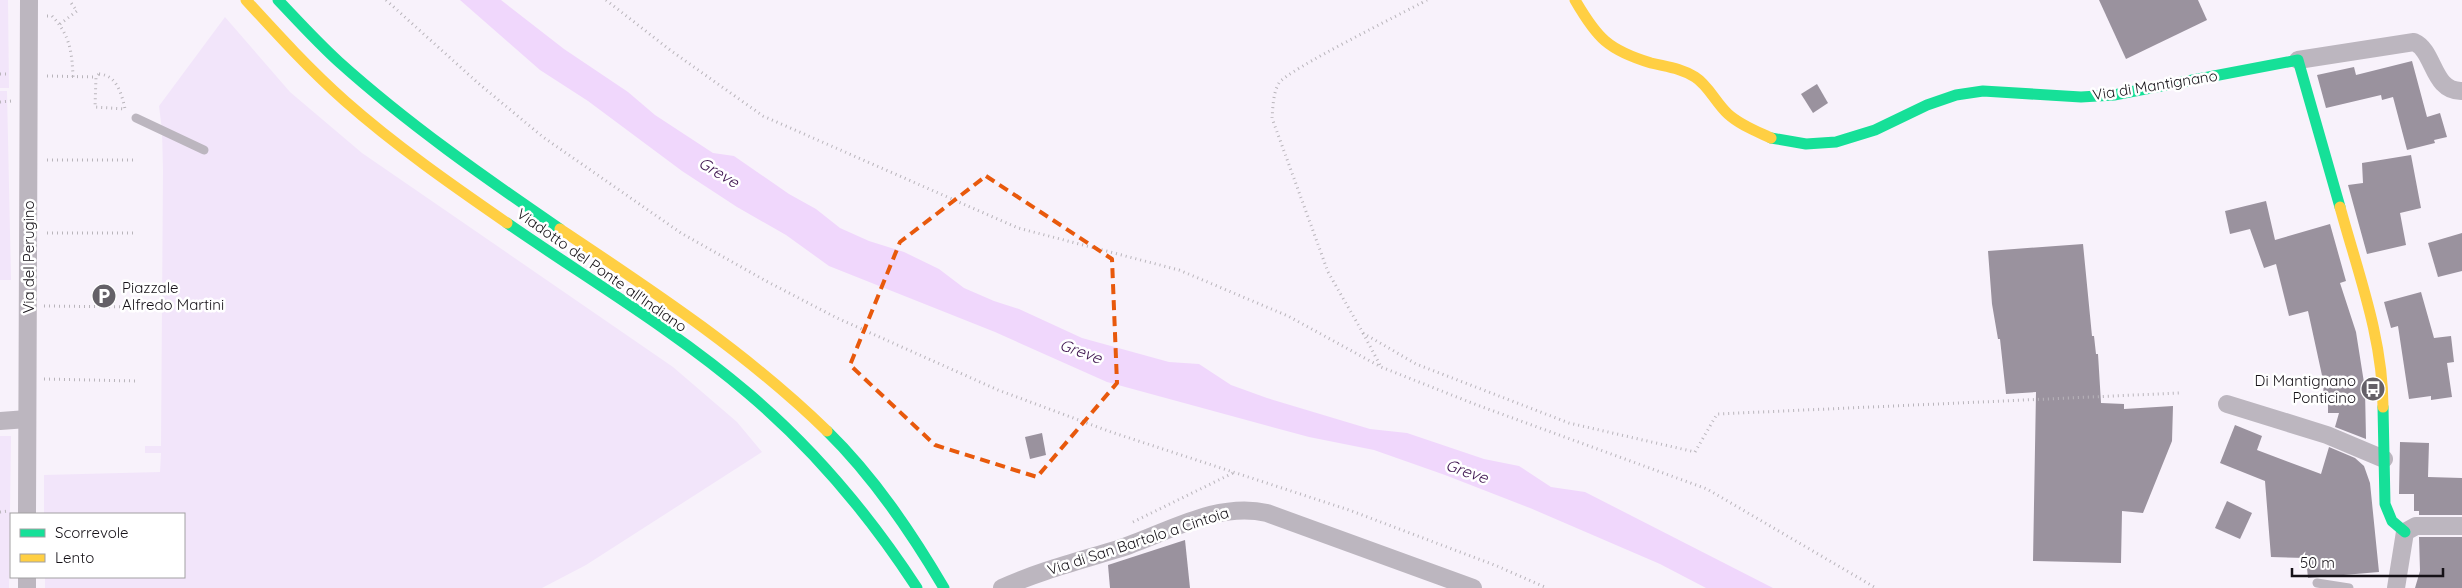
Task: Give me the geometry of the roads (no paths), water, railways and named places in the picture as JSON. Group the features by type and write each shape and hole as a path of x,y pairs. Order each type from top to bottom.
{"main road":[{"name":"Viadotto del Ponte all'Indiano","path":"246,0 320,78 380,131 464,193 702,357 749,394 814,456 842,486 878,530 916,588"},
{"name":"Viadotto del Ponte all'Indiano","path":"278,0 337,60 408,121 708,332 814,418 836,440 900,516 921,547 944,588"},
{"name":"Via di Mantignano","path":"1575,0 1593,31 1610,47 1652,63 1675,67 1696,78 1728,114 1747,127 1772,138 1806,144 1836,142 1876,130 1927,105 1956,95 1983,92 2081,97 2114,95 2298,60"},
{"path":"2298,60 2374,328 2382,375 2386,513 2392,523 2405,532"}],"street":[{"name":"Via del Perugino","path":"27,513 28,0"},
{"path":"2298,60 2414,42 2422,46 2442,82 2450,90 2462,91"},
{"path":"2227,404 2327,435 2384,459"},
{"path":"0,421 27,419"},
{"name":"Via di San Bartolo a Cintoia","path":"1002,588 1031,575 1120,548 1214,514 1242,509 1277,516 1473,588"},
{"path":"2396,588 2405,532 2416,526 2462,526"}],"lane":[{"path":"136,118 204,150"},
{"path":"2317,583 2349,588"}],"water":[{"name":"Greve","path":"460,0 501,0 564,49 628,92 655,115 713,153 734,156 789,194 816,209 840,228 869,241 904,252 939,269 964,288 1019,309 1082,338 1169,362 1199,364 1231,385 1267,398 1370,429 1407,433 1484,459 1519,466 1551,487 1585,492 1773,588 1706,588 1660,564 1530,508 1445,475 1374,450 1309,437 1107,382 995,332 829,266 786,235 737,207 682,171 588,101 540,70"}],"place":[{"name":"Piazzale Alfredo Martini","path":"104,296"},
{"name":"Di Mantignano Ponticino","path":"2373,389"}]}
